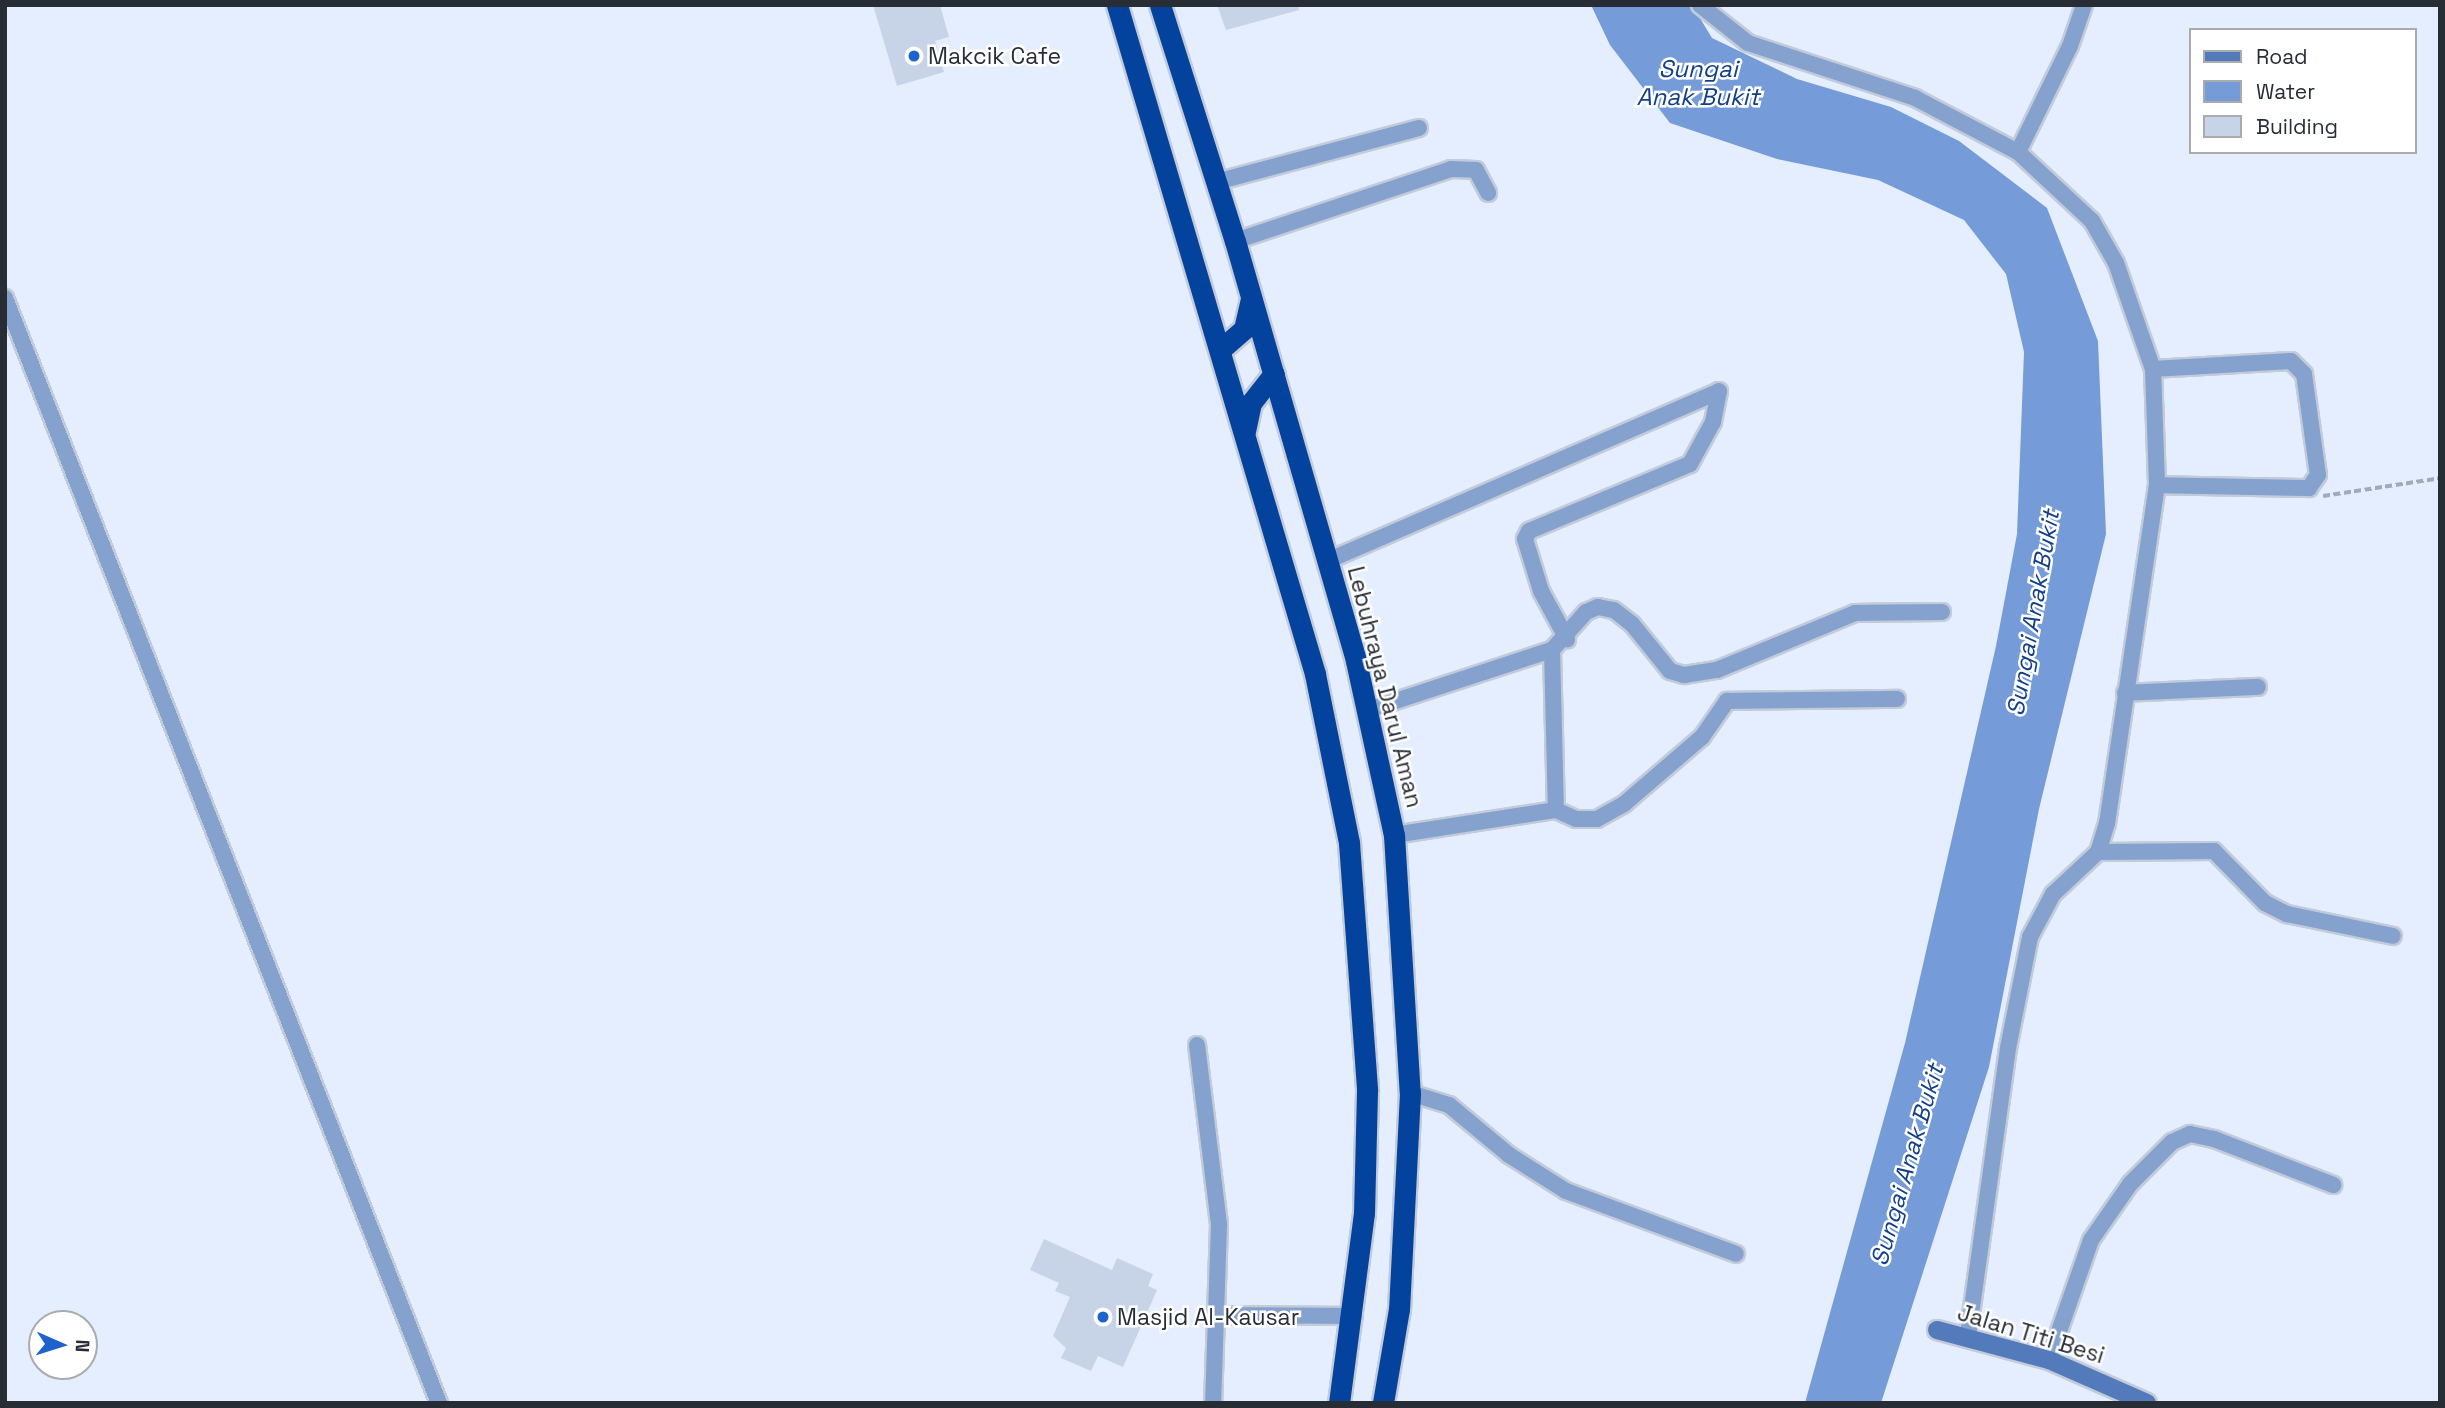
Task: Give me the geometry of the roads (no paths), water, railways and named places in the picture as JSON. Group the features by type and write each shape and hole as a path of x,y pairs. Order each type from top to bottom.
{"highway":[{"path":"1117,5 1222,349 1315,674 1356,894 1367,1091 1354,1316 1339,1403"},
{"name":"Lebuhraya Darul Aman","path":"1160,5 1235,241 1327,561 1368,710 1394,835 1410,1093 1399,1309 1383,1403"},
{"path":"1222,349 1237,338 1249,318 1247,284"},
{"path":"1246,436 1251,403 1274,374"}],"street":[{"path":"1700,5 1748,43 1915,98 2018,152 2092,221 2116,263 2153,369 2157,485 2098,852 2053,894 2030,937 2008,1048 1968,1338"},
{"path":"2018,152 2070,46 2084,5"},
{"path":"1216,182 1419,128"},
{"path":"1235,241 1451,169 1476,170 1488,193"},
{"path":"5,298 439,1403"},
{"path":"2153,369 2291,362 2304,374 2314,482 2157,485"},
{"path":"1327,561 1719,391 1713,422 1690,464 1529,530 1525,539 1541,592 1567,639"},
{"path":"1368,710 1552,650 1567,639 1586,612 1598,607 1614,610 1670,671 1700,674 1855,613 1942,611"},
{"path":"1552,650 1556,810"},
{"path":"2125,693 2258,687"},
{"path":"1394,835 1556,810 1576,819 1597,819 1623,804 1702,737 1727,701 1896,699"},
{"path":"2098,852 2214,851 2265,903 2287,914 2393,936"},
{"path":"1197,1045 1219,1225 1213,1403"},
{"path":"1410,1093 1449,1105 1510,1155 1566,1191 1736,1254"},
{"path":"2049,1360 2091,1240 2130,1184 2172,1142 2190,1134 2214,1139 2333,1185"},
{"path":"1218,1315 1354,1316"},
{"name":"Jalan Titi Besi","path":"1937,1331 2049,1360 2147,1403"}],"water":[{"name":"Sungai Anak Bukit","path":"1591,5 1692,5 1712,38 1797,79 1891,107 1959,141 2047,208 2098,341 2106,534 2039,809 1989,1067 1881,1403 1805,1403 1905,1043 1996,646 2017,534 2024,352 2006,274 1964,220 1878,180 1777,159 1670,123 1610,45"}],"place":[{"name":"Makcik Cafe","path":"914,56"},
{"name":"Masjid Al-Kausar","path":"1103,1317"}]}
